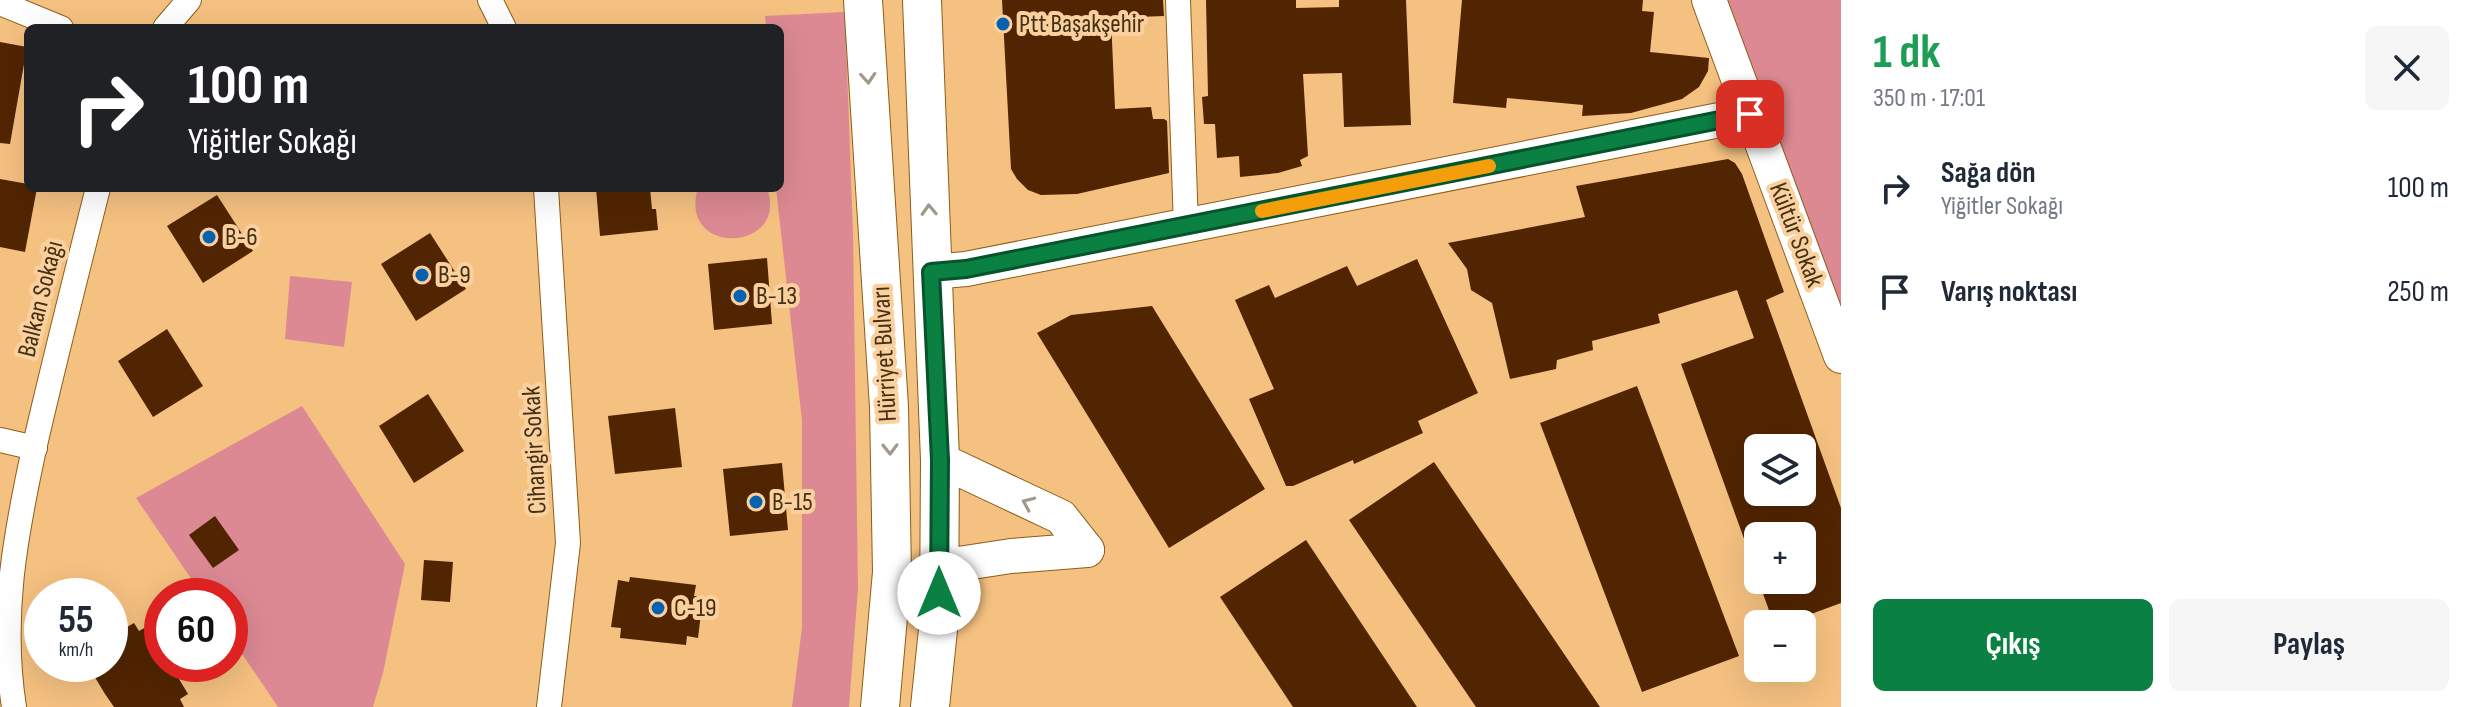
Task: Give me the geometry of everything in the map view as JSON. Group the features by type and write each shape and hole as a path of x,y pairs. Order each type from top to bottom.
{"main road":[{"name":"Hürriyet Bulvarı","path":"863,0 889,422 892,572 880,707"},
{"name":"Hürriyet Bulvarı","path":"922,0 940,460 939,620 930,707"}],"street":[{"path":"168,24 189,0"},
{"path":"490,0 502,24"},
{"path":"1178,0 1186,226"},
{"name":"Kültür Sokak","path":"1709,0 1841,356"},
{"path":"0,3 51,24"},
{"path":"931,272 966,269 1750,114"},
{"name":"Balkan Sokağı","path":"14,707 5,679 1,623 7,564 56,351 97,192"},
{"name":"Cihangir Sokak","path":"546,192 568,543 549,707"},
{"path":"0,440 35,448"},
{"path":"939,567 1011,556 1087,550 1061,517 940,460"}],"shaded area":[{"path":"1728,0 1841,0 1841,311 1826,273"},
{"path":"845,12 853,233 858,588 849,707 792,707 802,627 802,421 776,192 784,192 784,24 766,24 765,16"},
{"path":"698,192 768,192 770,209 763,225 750,235 733,238 717,235 703,226 696,210"},
{"path":"290,276 352,282 344,347 285,339"},
{"path":"302,406 405,564 373,707 278,707 248,663 248,578 191,578 136,498"}],"building":[{"path":"1002,0 1163,0 1164,16 1111,18 1115,109 1151,107 1153,119 1167,121 1169,173 1077,194 1041,195 1028,190 1017,179 1011,169"},
{"path":"1206,0 1296,0 1296,8 1339,7 1339,0 1406,0 1411,125 1344,127 1342,73 1303,74 1308,156 1300,160 1302,166 1278,173 1240,177 1239,156 1217,158 1215,124 1204,124 1202,97 1208,96"},
{"path":"1462,0 1643,0 1642,11 1654,12 1650,52 1709,58 1708,71 1699,87 1682,99 1631,113 1582,116 1583,105 1507,98 1506,108 1453,103"},
{"path":"0,42 24,46 24,64 10,144 0,143"},
{"path":"1728,159 1735,163 1742,174 1784,292 1766,300 1814,434 1744,434 1744,506 1816,506 1816,439 1841,508 1841,603 1816,612 1769,610 1763,594 1816,594 1816,522 1744,522 1744,539 1681,364 1754,338 1737,290 1658,314 1660,323 1592,341 1593,350 1557,360 1556,369 1510,379 1492,303 1471,290 1467,269 1448,243 1585,217 1576,186"},
{"path":"0,179 24,183 24,192 36,192 25,252 0,247"},
{"path":"596,192 650,192 658,230 600,236"},
{"name":"B-6","path":"217,195 253,251 203,283 167,226"},
{"name":"B-9","path":"430,233 466,289 416,321 381,264"},
{"name":"B-13","path":"767,258 772,324 714,330 708,264"},
{"path":"1417,259 1478,393 1418,421 1423,433 1354,464 1353,460 1293,486 1286,486 1249,399 1274,389 1235,300 1269,285 1275,298 1347,266 1357,286"},
{"path":"1152,306 1265,489 1169,548 1037,333 1071,315"},
{"path":"167,329 203,386 153,417 118,361"},
{"path":"1637,386 1739,656 1642,692 1540,423"},
{"path":"428,394 464,451 414,483 379,426"},
{"path":"675,408 682,467 615,474 608,416"},
{"path":"1434,462 1600,707 1476,707 1349,520"},
{"name":"B-15","path":"782,463 788,530 730,536 723,469"},
{"path":"215,516 239,550 213,568 189,535"},
{"path":"1306,540 1417,707 1293,707 1220,597"},
{"path":"424,560 453,562 450,602 421,600"},
{"name":"C-19","path":"630,577 696,585 694,596 703,597 698,638 687,636 686,645 620,638 621,628 611,627 618,580 629,582"},
{"path":"134,623 139,631 144,628 144,682 181,682 188,694 180,699 184,707 114,707 98,682 128,682 128,626"}],"slow traffic":[{"path":"1262,211 1489,166"}],"place":[{"name":"Ptt Başakşehir","path":"1003,24"},
{"name":"B-6","path":"209,237"},
{"name":"B-9","path":"422,275"},
{"name":"B-13","path":"740,296"},
{"name":"B-15","path":"756,502"},
{"name":"C-19","path":"658,608"}],"route":[{"path":"939,593 940,460 931,272 966,269 1750,114"}]}
